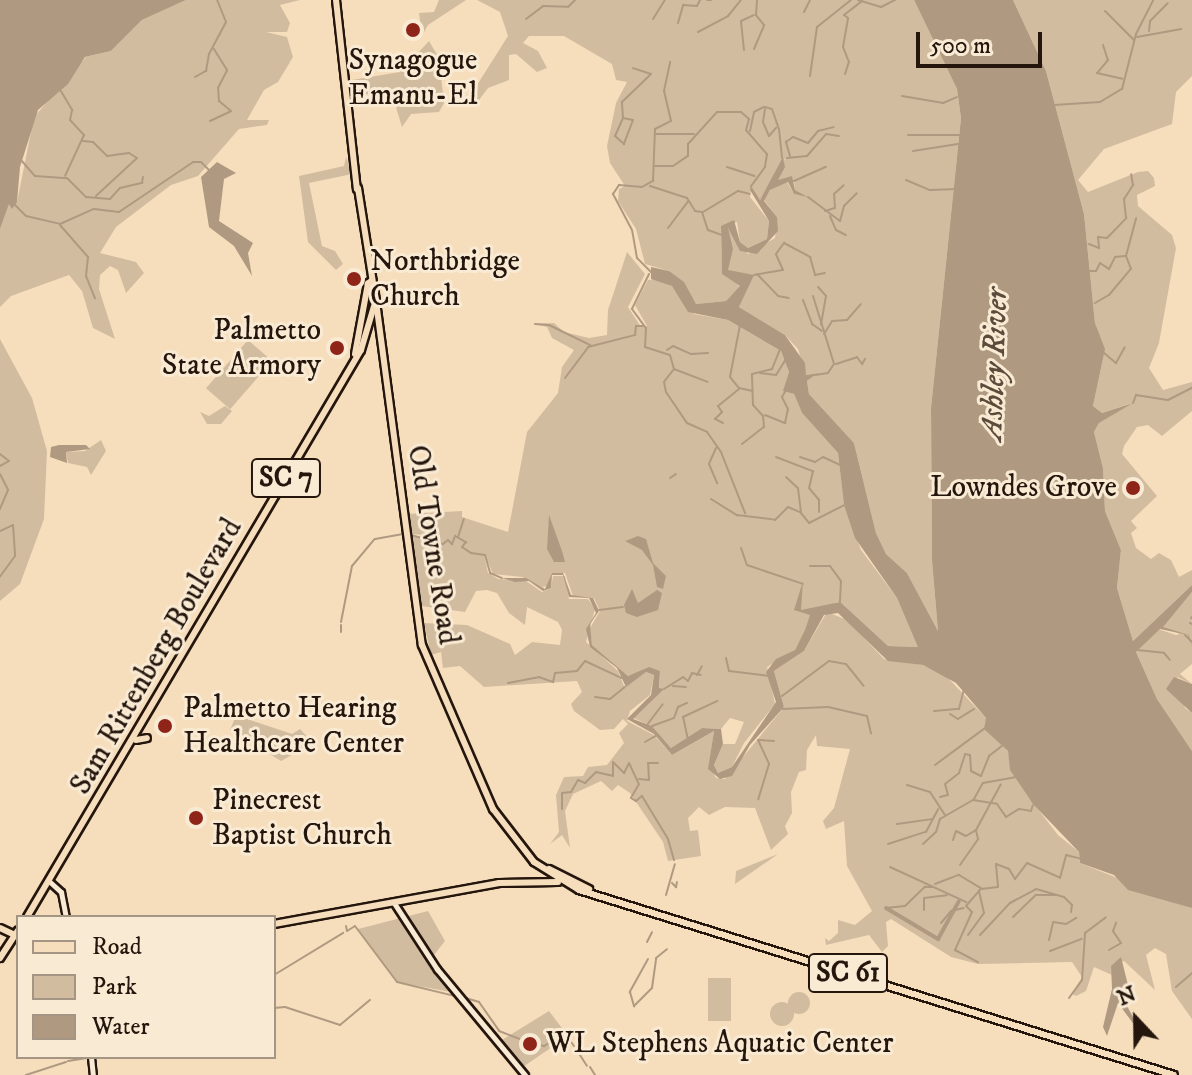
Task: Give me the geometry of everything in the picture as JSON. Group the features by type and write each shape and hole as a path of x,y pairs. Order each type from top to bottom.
{"main road":[{"name":"Sam Rittenberg Boulevard","path":"334,0 370,282 361,335 346,376"},
{"name":"Sam Rittenberg Boulevard","path":"358,188 361,251 370,282"},
{"path":"365,227 373,232"},
{"path":"370,282 375,294"},
{"name":"Sam Rittenberg Boulevard","path":"28,915 131,746 361,350 371,325 375,294"},
{"name":"Old Towne Road","path":"375,294 422,645 503,826 533,858"},
{"name":"Old Towne Road","path":"368,302 371,325 381,355"},
{"path":"361,335 361,350"},
{"path":"131,746 140,736 147,738"},
{"path":"495,827 503,826"},
{"path":"533,858 561,882"},
{"path":"533,858 580,888"},
{"path":"50,882 61,892 66,915"},
{"path":"276,924 496,885 561,882 580,888"},
{"path":"496,885 580,888"},
{"name":"SC 61","path":"580,888 1174,1075"},
{"path":"394,903 419,946 494,1043 525,1075"},
{"path":"0,958 16,934"}],"green space":[{"path":"186,0 300,0 280,5 290,23 287,32 266,32 287,37 293,57 278,82 264,90 247,120 269,120 267,125 239,129 198,176 171,185 116,227 100,253 136,262 144,273 126,293 118,270 110,266 100,275 99,289 115,339 93,328 82,291 69,275 11,296 0,307 0,229 9,203 17,202 34,117 86,57 111,51 142,20"},
{"path":"439,0 466,0 428,25 422,36 419,13 434,12"},
{"path":"477,0 914,0 957,89 961,118 931,408 932,561 938,631 907,573 886,554 876,533 854,443 809,394 807,381 818,373 806,375 798,349 785,335 739,307 751,277 728,270 727,230 732,228 733,236 748,254 775,238 777,217 764,200 770,190 787,182 794,194 806,196 795,190 794,181 778,180 785,158 760,200 751,188 750,197 769,221 767,239 748,248 740,242 737,222 721,229 722,269 740,287 726,301 696,304 669,271 645,264 636,229 618,201 619,189 625,186 610,163 607,146 616,103 627,82 616,80 612,64 564,36 529,36 523,43 538,51 547,68 537,72 516,54 509,55 509,80 488,88 476,104 470,96 508,36 500,12"},
{"path":"1013,0 1192,0 1192,76 1176,92 1172,124 1104,149 1078,180 1088,192 1138,172 1148,171 1154,178 1155,186 1137,195 1138,206 1172,235 1176,248 1159,343 1149,368 1163,390 1192,382 1192,411 1162,436 1148,425 1137,427 1122,454 1157,496 1131,521 1137,528 1131,533 1136,548 1151,559 1159,553 1171,560 1179,577 1192,570 1192,585 1133,641 1117,588 1121,550 1105,511 1103,468 1094,432 1099,423 1132,403 1102,413 1093,406 1104,353 1095,323 1084,214 1046,71"},
{"path":"429,41 439,58 444,103 439,112 411,114 402,127 391,91 355,96 352,80 400,72 399,56 416,55"},
{"path":"346,157 352,174 309,183 322,246 335,251 343,264 336,270 308,242 299,176 344,166"},
{"path":"627,252 645,274 628,307 641,327 647,326 635,305 648,280 657,279 672,286 694,314 728,320 781,351 789,372 784,391 794,394 802,413 838,453 844,504 861,550 897,598 919,647 888,646 838,602 816,611 795,650 767,667 775,704 744,743 732,767 718,773 714,765 723,744 735,744 744,722 730,718 721,729 702,728 671,748 652,726 633,718 659,693 660,671 653,669 628,676 592,645 590,628 600,611 594,598 573,596 565,573 552,573 547,586 542,587 522,577 493,574 485,555 467,552 484,555 488,573 498,579 526,581 542,592 551,588 553,576 565,576 569,599 588,599 595,609 586,642 618,671 624,686 646,672 654,675 650,695 630,711 627,721 654,735 672,755 714,731 709,765 716,778 725,779 784,707 774,671 804,651 827,612 847,620 884,659 923,665 948,678 986,718 987,728 1008,751 1010,765 1027,795 1058,835 1079,852 1080,863 1192,908 1192,1019 1172,991 1166,954 1155,948 1146,955 1155,990 1124,961 1111,966 1112,975 1094,967 1086,991 1076,996 1072,994 1082,977 1072,962 978,964 951,957 891,919 886,922 888,946 882,952 869,935 826,945 825,938 829,941 838,933 838,920 855,925 872,911 847,866 844,821 826,829 823,821 834,808 850,749 817,746 816,735 807,750 806,770 799,772 791,792 792,813 785,826 788,834 771,850 755,808 725,807 709,815 699,807 688,818 690,831 698,830 701,856 668,861 663,842 630,793 618,785 612,791 601,781 573,794 565,811 570,848 562,835 550,844 559,832 556,795 564,777 583,776 588,767 607,765 624,743 619,733 628,724 623,719 614,729 600,730 574,711 571,704 582,692 577,681 484,687 460,666 443,668 441,652 431,655 424,623 467,625 510,644 515,655 532,642 560,645 562,630 558,622 527,607 525,625 509,613 497,593 487,590 476,591 465,612 421,606 412,537 425,535 410,534 407,514 462,511 462,517 508,532 527,432 558,393 562,367 574,350 552,338 547,327 535,324 554,323 564,332 589,338 607,335 608,310"},
{"path":"0,339 32,398 47,451 44,519 20,584 0,601"},
{"path":"248,340 272,361 230,409 206,388"},
{"path":"225,406 232,411 221,424 207,424 200,412 209,416"},
{"path":"101,440 106,451 91,475 87,467 68,463 66,452 85,451"},
{"path":"1192,592 1192,664 1180,674 1192,684 1177,677 1185,708 1192,713 1192,751 1157,699 1136,652 1158,629 1180,634 1162,627"},
{"path":"240,706 248,709 244,718 292,734 300,729 313,743 281,761 230,730"},
{"path":"778,854 735,884 736,871"},
{"path":"428,911 445,941 430,960 456,993 397,982 358,929"},
{"path":"708,978 731,978 731,1021 708,1021"},
{"path":"795,992 803,992 810,1003 803,1014 795,1014 788,1007 788,999"},
{"path":"782,1002 790,1006 794,1014 790,1022 782,1026 774,1022 770,1014 774,1006"},
{"path":"549,1011 568,1036 520,1069 497,1043"}],"water":[{"path":"0,0 186,0 142,20 111,51 85,57 68,84 38,110 20,167 17,202 12,209 9,204 0,229"},
{"name":"Ashley River","path":"914,0 1013,0 1046,71 1084,214 1095,323 1105,349 1093,406 1102,413 1133,403 1099,423 1094,432 1103,468 1105,511 1121,550 1117,588 1133,641 1192,585 1192,592 1163,627 1189,635 1192,647 1188,635 1160,629 1136,652 1157,699 1192,751 1192,908 1128,890 1114,875 1080,863 1079,852 1033,804 1010,770 1008,751 984,729 986,718 956,683 923,665 888,661 838,613 824,615 804,651 774,671 784,707 750,745 732,776 720,779 708,769 714,731 672,755 654,734 627,719 651,695 654,675 646,672 626,687 617,668 590,647 586,629 596,613 589,598 569,597 563,575 552,575 551,588 543,591 529,581 515,582 502,578 526,578 545,589 552,573 563,573 571,595 593,598 599,611 590,624 592,645 628,676 649,667 660,671 659,688 664,689 633,719 652,726 671,748 702,728 721,729 723,744 714,765 718,773 732,767 776,702 766,672 776,659 795,650 805,630 810,615 794,610 803,581 801,610 840,602 888,646 918,647 897,598 855,538 844,505 838,453 802,413 794,394 783,391 789,372 781,351 728,320 688,312 672,286 651,279 651,267 669,271 684,282 696,304 726,301 740,286 722,274 721,226 734,220 740,242 748,248 767,239 769,221 750,190 751,186 760,200 783,157 785,167 778,180 792,176 795,190 808,197 794,194 788,182 770,190 764,201 777,217 778,231 757,254 740,251 728,228 733,249 728,270 754,275 739,307 785,335 805,363 806,375 818,373 807,381 809,394 854,443 876,533 886,554 907,573 938,631 932,561 931,408 961,118 957,89"},
{"path":"217,162 236,173 224,179 219,221 253,243 248,253 252,276 234,246 209,227 201,177"},
{"path":"86,445 90,449 66,452 67,463 50,457 51,447"},
{"path":"549,515 565,562 554,562 547,549"},
{"path":"638,536 646,539 653,563 666,576 663,589 657,587 653,565 642,550 625,541"},
{"path":"632,589 638,603 657,590 662,593 658,610 637,617 626,613 624,605"},
{"path":"1174,677 1192,684 1192,713 1166,689"},
{"path":"1121,957 1130,993 1127,1006 1146,1041 1118,1003 1107,1036 1103,1027 1112,989 1111,966"}],"waterway":[{"path":"195,77 206,71 209,54 226,22 217,0"},
{"path":"526,19 543,6 568,7 575,0"},
{"path":"653,19 665,0"},
{"path":"678,23 683,5 697,6 700,0"},
{"path":"698,32 728,16 741,0"},
{"path":"754,49 764,25 756,15 757,0"},
{"path":"804,12 810,0"},
{"path":"810,76 817,27 851,0"},
{"path":"858,0 881,7 895,0"},
{"path":"1054,105 1100,102 1122,89 1136,34 1153,0"},
{"path":"845,74 849,62 843,47 848,18 844,15 862,1"},
{"path":"1149,31 1150,21 1168,3"},
{"path":"1105,11 1134,40"},
{"path":"744,50 741,21 754,15"},
{"path":"1137,37 1181,29"},
{"path":"1103,45 1108,60 1097,73 1122,79"},
{"path":"210,121 231,111 219,101 218,88 227,70 214,49"},
{"path":"652,273 637,258 632,230 613,194 619,185 642,187 653,181 655,129 671,121 664,91 670,62"},
{"path":"623,118 633,120 624,144 615,136 623,118 622,102 651,74 633,68"},
{"path":"59,88 72,110 70,120 84,135 65,176"},
{"path":"902,96 943,103 957,97"},
{"path":"750,131 754,112 764,107"},
{"path":"765,107 772,109 779,129 782,158"},
{"path":"765,109 763,122 769,136 776,128"},
{"path":"655,166 673,166 688,156 688,144 717,112 741,112 749,119 746,130 767,154 765,167 751,186"},
{"path":"790,156 786,142 793,137 808,143 818,131 834,127"},
{"path":"656,134 694,134"},
{"path":"787,158 807,156 826,134 839,136"},
{"path":"908,135 961,135"},
{"path":"83,141 93,142 107,156 129,153 137,158 96,196"},
{"path":"913,151 964,143"},
{"path":"21,160 35,176 67,178 86,197 110,199 120,188 142,183 143,177"},
{"path":"14,204 26,216 60,224 94,209 119,212 193,162 201,162 210,171"},
{"path":"727,167 755,176"},
{"path":"794,181 826,167"},
{"path":"1089,244 1099,248 1098,237 1107,238 1126,218 1124,199 1133,185 1131,174"},
{"path":"906,180 930,190 957,189"},
{"path":"825,211 835,208 834,194 844,185"},
{"path":"650,186 687,198 695,211 702,212 708,230 722,235"},
{"path":"703,212 738,191 750,194"},
{"path":"808,197 840,221 844,206 857,193"},
{"path":"668,228 688,201"},
{"path":"830,216 836,230 846,235"},
{"path":"1095,303 1109,295 1131,269 1126,256 1136,218"},
{"path":"60,225 88,257 86,276 95,298"},
{"path":"754,275 783,270 776,254 784,243 810,257 815,275 825,273"},
{"path":"1089,271 1096,271 1100,263 1109,269 1115,257 1125,256"},
{"path":"649,274 632,309 646,328 645,347 670,355 674,369 664,382 666,392 687,423 707,432 721,452 745,513"},
{"path":"757,274 778,296 789,298"},
{"path":"818,287 826,296 821,325"},
{"path":"813,296 834,364 828,373 815,375"},
{"path":"803,300 812,324 822,331"},
{"path":"824,334 832,321 847,320 861,304"},
{"path":"535,324 549,325 590,345"},
{"path":"740,325 730,377 739,388 753,391"},
{"path":"565,378 588,347 635,335 636,326 644,326"},
{"path":"667,350 673,346 691,354 708,353"},
{"path":"1104,353 1116,363 1125,347"},
{"path":"742,444 764,427 763,416 753,405 752,374 772,369 780,349"},
{"path":"836,364 857,357 862,364 865,359"},
{"path":"760,373 776,375 786,359"},
{"path":"674,369 708,382"},
{"path":"1133,403 1136,395 1168,400 1192,388"},
{"path":"723,423 715,419 722,412 718,406 739,389"},
{"path":"765,415 785,423 788,409 782,397 786,390"},
{"path":"716,448 709,464 717,483"},
{"path":"0,454 9,461 0,466"},
{"path":"776,457 813,471 809,488 819,500 819,512"},
{"path":"800,457 815,462 823,457 840,465"},
{"path":"0,474 8,490 0,509"},
{"path":"670,478 676,474"},
{"path":"786,477 798,488 801,513 809,523 844,505"},
{"path":"711,499 737,515 775,520 788,507 800,512"},
{"path":"458,537 464,519"},
{"path":"0,531 13,525 15,556 0,577"},
{"path":"341,622 352,566 375,539 402,534"},
{"path":"411,535 443,544 448,540 452,544 455,536 466,542 462,547 471,553 485,555 490,573 502,578"},
{"path":"741,548 747,565 803,584"},
{"path":"810,566 830,566 841,581 840,602"},
{"path":"599,610 623,607"},
{"path":"341,625 341,632"},
{"path":"1185,635 1192,642"},
{"path":"1137,650 1164,653 1170,660"},
{"path":"726,658 729,671 768,676"},
{"path":"508,683 539,677 553,682 555,673 577,671 585,661 621,678"},
{"path":"782,696 829,661 846,664 864,686"},
{"path":"697,675 702,666"},
{"path":"664,689 683,677 688,681 692,673 701,675"},
{"path":"673,686 686,687"},
{"path":"595,697 610,699 625,687"},
{"path":"934,711 959,709 964,689"},
{"path":"688,740 683,717 718,701"},
{"path":"652,726 674,718 678,707 687,703"},
{"path":"647,725 663,704"},
{"path":"783,709 828,707 867,716 871,734"},
{"path":"950,714 958,719 974,709"},
{"path":"935,765 985,728"},
{"path":"645,742 657,735"},
{"path":"758,740 769,764 758,799"},
{"path":"759,740 774,741"},
{"path":"940,797 948,795 945,784 959,773 965,754 970,755 971,771 981,776 989,756 1002,746"},
{"path":"562,809 562,793 571,792 578,780 585,783 596,772 613,776 613,762 624,773 629,763 639,784 631,798 636,801 642,796 668,839 674,860"},
{"path":"639,779 649,780 648,763 658,763"},
{"path":"974,799 983,783 1016,777"},
{"path":"953,840 956,831 966,836 976,830 1001,784"},
{"path":"907,785 930,792 945,815"},
{"path":"923,844 936,832 940,819 973,800 997,804 1006,817 1019,809 1031,811 1033,805"},
{"path":"888,844 926,832 938,809"},
{"path":"897,824 932,819"},
{"path":"960,865 978,839 976,830"},
{"path":"966,906 981,889 998,887 996,864 1009,869 1015,879 1027,863 1060,878 1066,855 1082,859"},
{"path":"666,895 675,864"},
{"path":"890,867 966,902"},
{"path":"935,884 959,875 981,888"},
{"path":"672,883 676,887 677,882"},
{"path":"886,908 905,906 925,887 933,887"},
{"path":"980,935 1010,903 1036,889 1064,897 1072,905 1071,912"},
{"path":"968,935 984,913 979,891"},
{"path":"924,910 924,898 947,895"},
{"path":"1013,917 1036,895 1056,895"},
{"path":"886,908 938,939 959,901"},
{"path":"967,907 972,912 955,950 978,962"},
{"path":"941,923 951,911 964,908"},
{"path":"1069,998 1082,980 1085,933 1106,917"},
{"path":"1049,940 1053,922 1066,924 1076,918"},
{"path":"1109,950 1121,943 1113,931 1116,923"},
{"path":"346,926 347,931 355,926 397,982 455,996"},
{"path":"647,942 652,932"},
{"path":"276,974 343,933"},
{"path":"1050,951 1082,939"},
{"path":"648,959 630,992 634,1006 652,988 656,958 667,949"},
{"path":"1176,987 1192,973"},
{"path":"462,997 479,1002 499,1031 523,1040"},
{"path":"276,1008 285,1007 340,1025 370,1000"},
{"path":"526,1041 544,1046 565,1034 574,1046"},
{"path":"576,1049 587,1066"},
{"path":"68,1061 81,1059"},
{"path":"26,1075 66,1062"},
{"path":"590,1067 595,1075"}],"place":[{"name":"Synagogue Emanu-El","path":"413,30"},
{"name":"Northbridge Church","path":"354,279"},
{"name":"Palmetto State Armory","path":"337,348"},
{"name":"Lowndes Grove","path":"1133,488"},
{"name":"Palmetto Hearing Healthcare Center","path":"165,726"},
{"name":"Pinecrest Baptist Church","path":"196,818"},
{"name":"WL Stephens Aquatic Center","path":"530,1044"}]}
